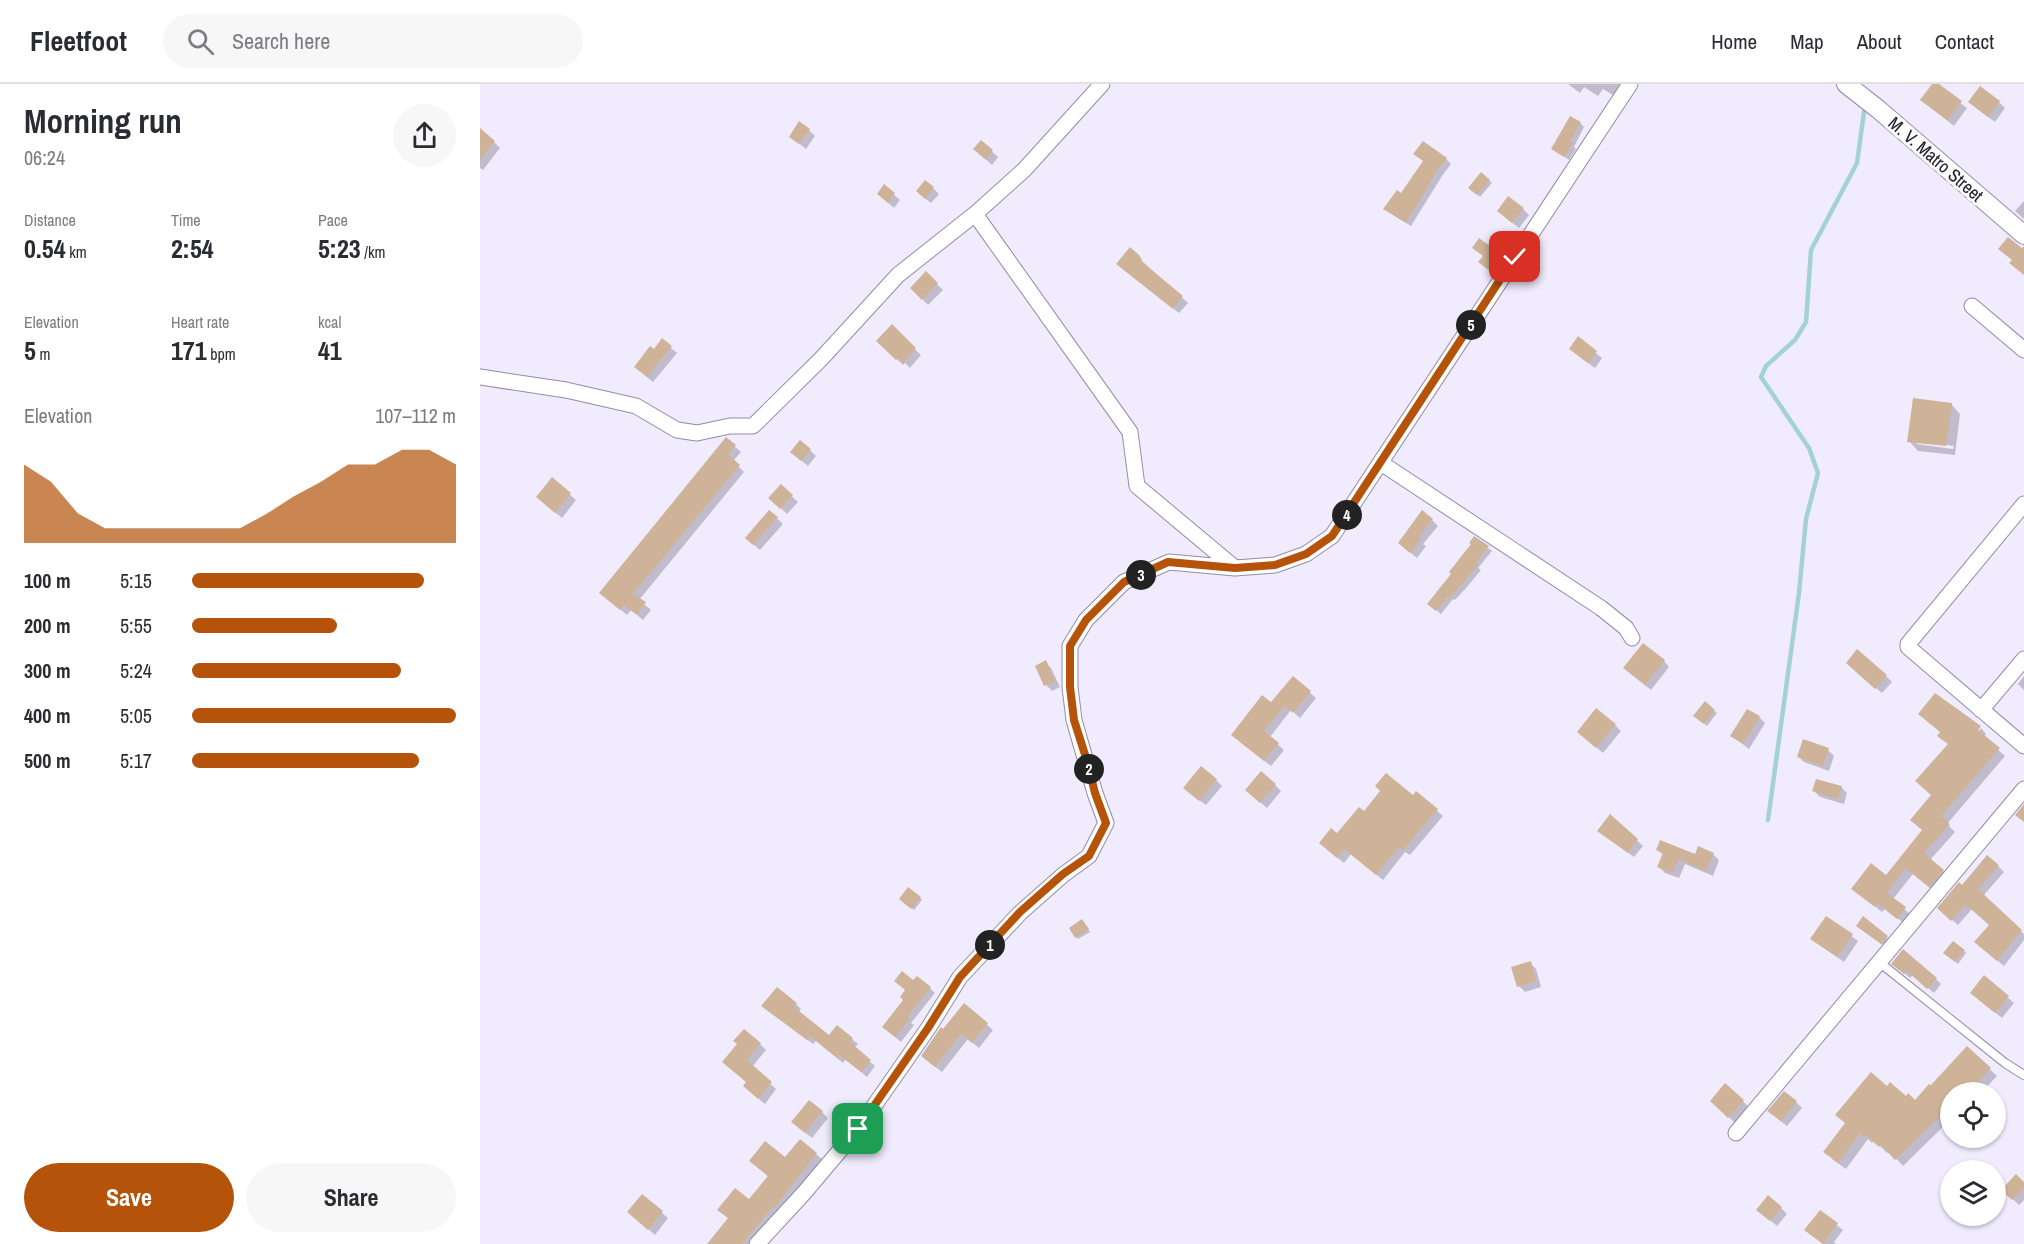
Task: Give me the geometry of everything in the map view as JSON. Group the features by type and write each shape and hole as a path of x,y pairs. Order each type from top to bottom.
{"street":[{"path":"480,377 566,390 636,406 677,430 697,433 730,426 753,426 821,359 898,275 975,214 1023,170 1102,84"},
{"path":"758,1244 858,1129 928,1028 960,977 1020,912 1063,874 1089,856 1094,848 1106,823 1074,720 1070,687 1070,646 1086,620 1124,582 1168,562 1235,568 1275,565 1306,554 1332,536 1630,84"},
{"name":"M. V. Matro Street","path":"1854,89 2024,235"},
{"path":"975,214 1130,432 1137,486 1235,568"},
{"path":"1972,306 2024,350"},
{"path":"1381,463 1600,608 1626,628 1632,638"},
{"path":"2024,504 1908,644 1909,650 2024,746"},
{"path":"1981,710 2024,658"},
{"path":"1736,1133 2024,789"}],"lane":[{"path":"1879,962 2005,1063 2024,1075"}],"building":[{"path":"1932,84 1939,84 1962,101 1948,121 1920,100"},
{"path":"1980,86 2000,101 1988,117 1968,102"},
{"path":"1570,116 1581,122 1570,142 1573,143 1564,157 1551,149"},
{"path":"799,121 810,129 799,144 789,137"},
{"path":"480,128 495,141 480,159"},
{"path":"981,140 993,150 986,160 973,149"},
{"path":"1423,141 1447,158 1406,223 1383,209 1397,190 1401,193 1423,161 1413,154"},
{"path":"1481,172 1490,180 1477,195 1468,188"},
{"path":"925,180 934,187 925,199 916,191"},
{"path":"884,184 895,193 888,203 877,194"},
{"path":"1508,196 1524,208 1512,223 1497,211"},
{"path":"2008,237 2022,248 2024,246 2024,275 2009,263 2012,260 1998,249"},
{"path":"1479,238 1502,255 1490,271 1478,262 1483,256 1472,248"},
{"path":"1130,247 1139,255 1141,261 1183,296 1173,309 1116,264"},
{"path":"926,271 938,283 922,300 910,288"},
{"path":"892,324 916,348 903,363 898,358 896,360 876,341"},
{"path":"1578,336 1597,351 1588,363 1569,349"},
{"path":"662,338 672,346 647,377 634,367 650,346 654,349"},
{"path":"1913,398 1952,403 1946,446 1907,442"},
{"path":"726,437 736,445 728,454 740,465 633,594 646,602 637,615 624,605 620,610 599,593"},
{"path":"800,440 811,449 801,461 790,452"},
{"path":"552,477 571,493 555,513 536,497"},
{"path":"781,484 793,495 780,509 768,498"},
{"path":"769,510 778,517 753,545 745,538"},
{"path":"1422,510 1433,519 1418,537 1421,539 1410,553 1398,543"},
{"path":"1474,536 1489,546 1475,563 1478,565 1436,611 1427,604 1451,574 1449,572 1471,544 1469,543"},
{"path":"1643,643 1665,660 1645,685 1623,668"},
{"path":"1857,649 1887,675 1875,689 1846,663"},
{"path":"1046,660 1055,681 1044,686 1035,666"},
{"path":"1293,676 1311,691 1293,713 1285,706 1264,731 1279,743 1264,761 1231,735 1262,695 1271,702"},
{"path":"1935,693 1981,726 1978,730 2000,748 1941,816 1950,824 1924,853 1944,870 1929,887 1905,868 1887,893 1906,907 1897,919 1877,903 1875,907 1851,889 1871,863 1886,875 1922,830 1910,820 1931,795 1915,781 1948,744 1937,736 1940,732 1918,714"},
{"path":"1705,701 1715,710 1704,724 1693,716"},
{"path":"1596,708 1616,724 1596,748 1577,732"},
{"path":"1747,709 1760,716 1743,744 1730,736"},
{"path":"1803,739 1829,748 1823,766 1797,757"},
{"path":"1201,766 1217,779 1199,801 1183,788"},
{"path":"1261,771 1276,784 1260,803 1245,790"},
{"path":"1386,773 1413,795 1416,791 1438,809 1403,850 1399,847 1376,875 1344,849 1337,858 1319,843 1331,828 1337,833 1359,807 1364,811 1380,791 1375,786"},
{"path":"1816,779 1842,786 1838,799 1812,791"},
{"path":"2024,804 2024,822 2015,815"},
{"path":"1610,814 1638,839 1628,853 1597,831"},
{"path":"1660,840 1695,854 1698,846 1714,853 1706,871 1678,859 1673,873 1657,867 1663,853 1656,850"},
{"path":"1987,855 1999,865 1978,889 2022,930 1997,961 1974,942 1989,925 1965,904 1951,921 1937,908 1959,882 1962,885"},
{"path":"908,887 921,897 911,909 899,899"},
{"path":"1826,916 1853,934 1837,957 1810,939"},
{"path":"1863,916 1888,936 1881,944 1856,926"},
{"path":"1082,919 1089,929 1075,938 1069,928"},
{"path":"1953,941 1965,950 1955,962 1943,953"},
{"path":"1903,949 1937,978 1927,989 1907,971 1904,974 1891,964"},
{"path":"1531,961 1536,981 1517,987 1511,967"},
{"path":"902,971 913,980 917,976 931,987 907,1017 910,1019 895,1037 882,1027 903,1000 900,997 905,990 894,981"},
{"path":"1984,975 2009,996 1995,1013 1970,993"},
{"path":"777,987 797,1003 794,1007 829,1035 837,1025 853,1038 850,1042 871,1060 861,1072 839,1055 837,1058 810,1036 807,1040 761,1006"},
{"path":"964,1003 988,1023 972,1043 961,1034 935,1067 921,1056 941,1027 943,1029"},
{"path":"744,1029 761,1043 747,1060 772,1082 758,1099 743,1086 746,1082 722,1062 737,1044 733,1041"},
{"path":"1967,1046 1991,1068 1978,1082 1940,1082 1940,1117 1895,1160 1881,1145 1879,1147 1866,1135 1864,1137 1860,1133 1838,1163 1823,1152 1845,1123 1835,1115 1871,1072 1887,1086 1890,1082 1906,1096 1908,1093 1915,1100 1929,1084 1931,1085"},
{"path":"1725,1083 1744,1100 1728,1118 1710,1101"},
{"path":"1784,1091 1797,1101 1781,1121 1767,1111"},
{"path":"809,1100 823,1111 805,1133 791,1122"},
{"path":"800,1139 817,1153 774,1208 772,1207 742,1244 707,1244 728,1218 717,1210 735,1188 749,1199 768,1176 749,1161 765,1141 785,1157"},
{"path":"2016,1174 2024,1182 2024,1188 2012,1200 2006,1195 2006,1185"},
{"path":"642,1194 663,1211 648,1230 627,1212"},
{"path":"1768,1195 1782,1207 1770,1221 1756,1210"},
{"path":"1820,1210 1838,1223 1823,1244 1804,1230"}],"waterway":[{"path":"1768,820 1799,593 1806,519 1818,473 1809,448 1761,377 1766,366 1795,340 1806,322 1811,250 1857,163 1865,105"}],"route":[{"path":"858,1129 928,1028 960,977 1020,912 1063,874 1089,856 1106,823 1074,720 1070,687 1070,646 1086,620 1124,582 1168,562 1235,568 1275,565 1306,554 1332,536 1515,257"}]}
